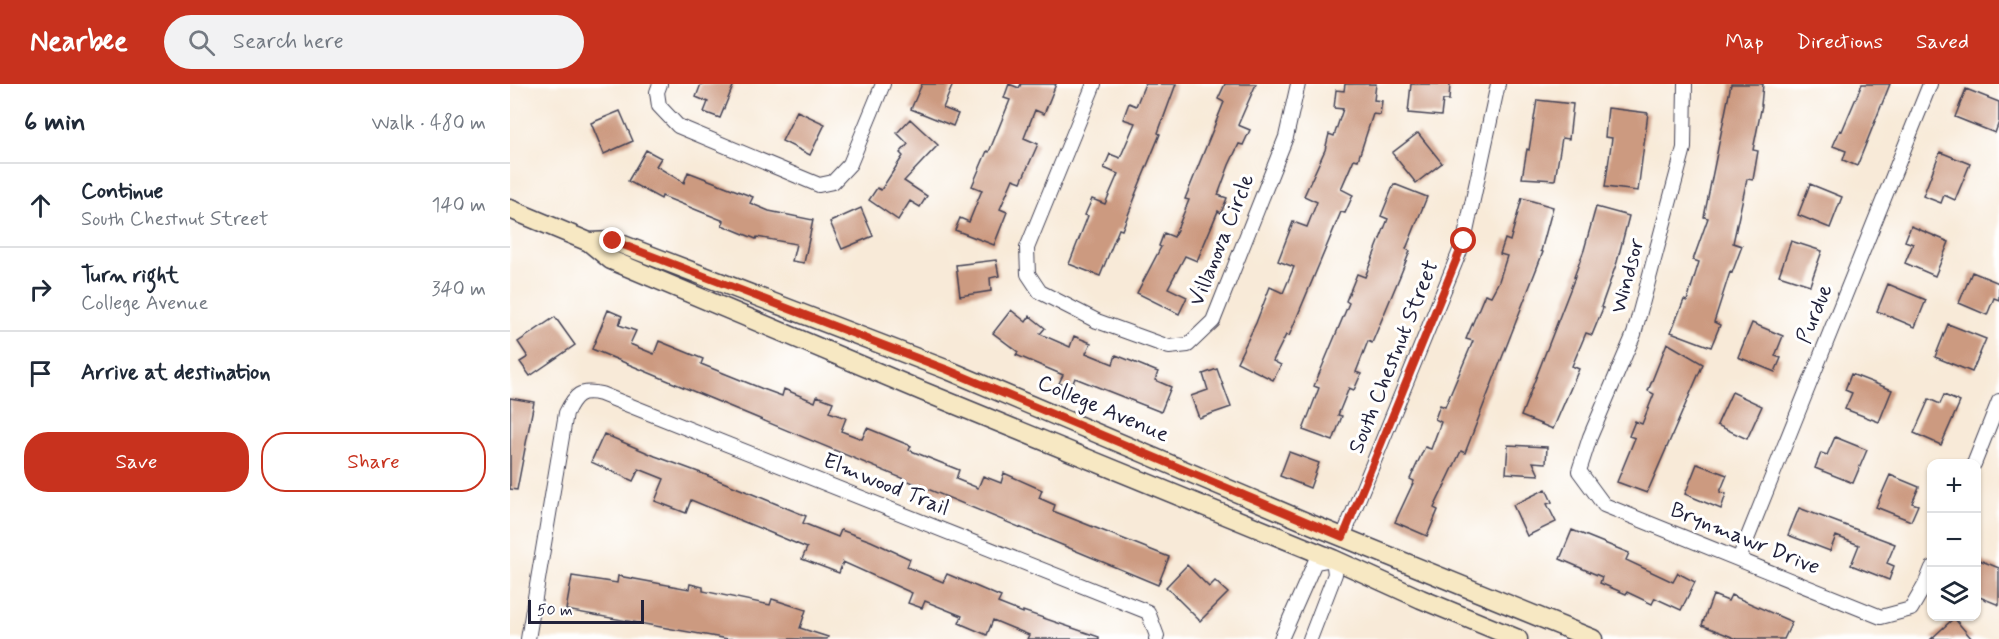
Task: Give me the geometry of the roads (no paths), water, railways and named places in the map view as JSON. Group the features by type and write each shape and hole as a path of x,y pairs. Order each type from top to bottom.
{"main road":[{"name":"College Avenue","path":"510,209 589,242 611,260 922,391 1333,559 1518,639"},
{"name":"College Avenue","path":"589,242 613,241 937,365 1343,537 1593,639"},
{"path":"1333,559 1343,537"}],"street":[{"path":"660,84 657,92 659,106 678,126 819,186 833,182 850,164 883,84"},
{"name":"Villanova Circle","path":"1094,84 1027,248 1028,274 1040,292 1097,321 1169,347 1188,345 1213,321 1286,137 1298,84"},
{"name":"South Chestnut Street","path":"1343,537 1464,241 1498,84"},
{"name":"Windsor","path":"1579,471 1590,437 1637,323 1684,148 1685,84"},
{"name":"Purdue","path":"1739,559 1930,84"},
{"name":"Elmwood Trail","path":"530,639 566,413 572,401 579,394 590,391 1148,612 1157,636 1156,639"},
{"path":"1976,459 1999,401"},
{"name":"Brynmawr Drive","path":"1579,471 1604,505 1881,617 1911,609 1927,580"},
{"path":"1281,639 1315,562 1333,559 1335,574 1310,639"}]}
